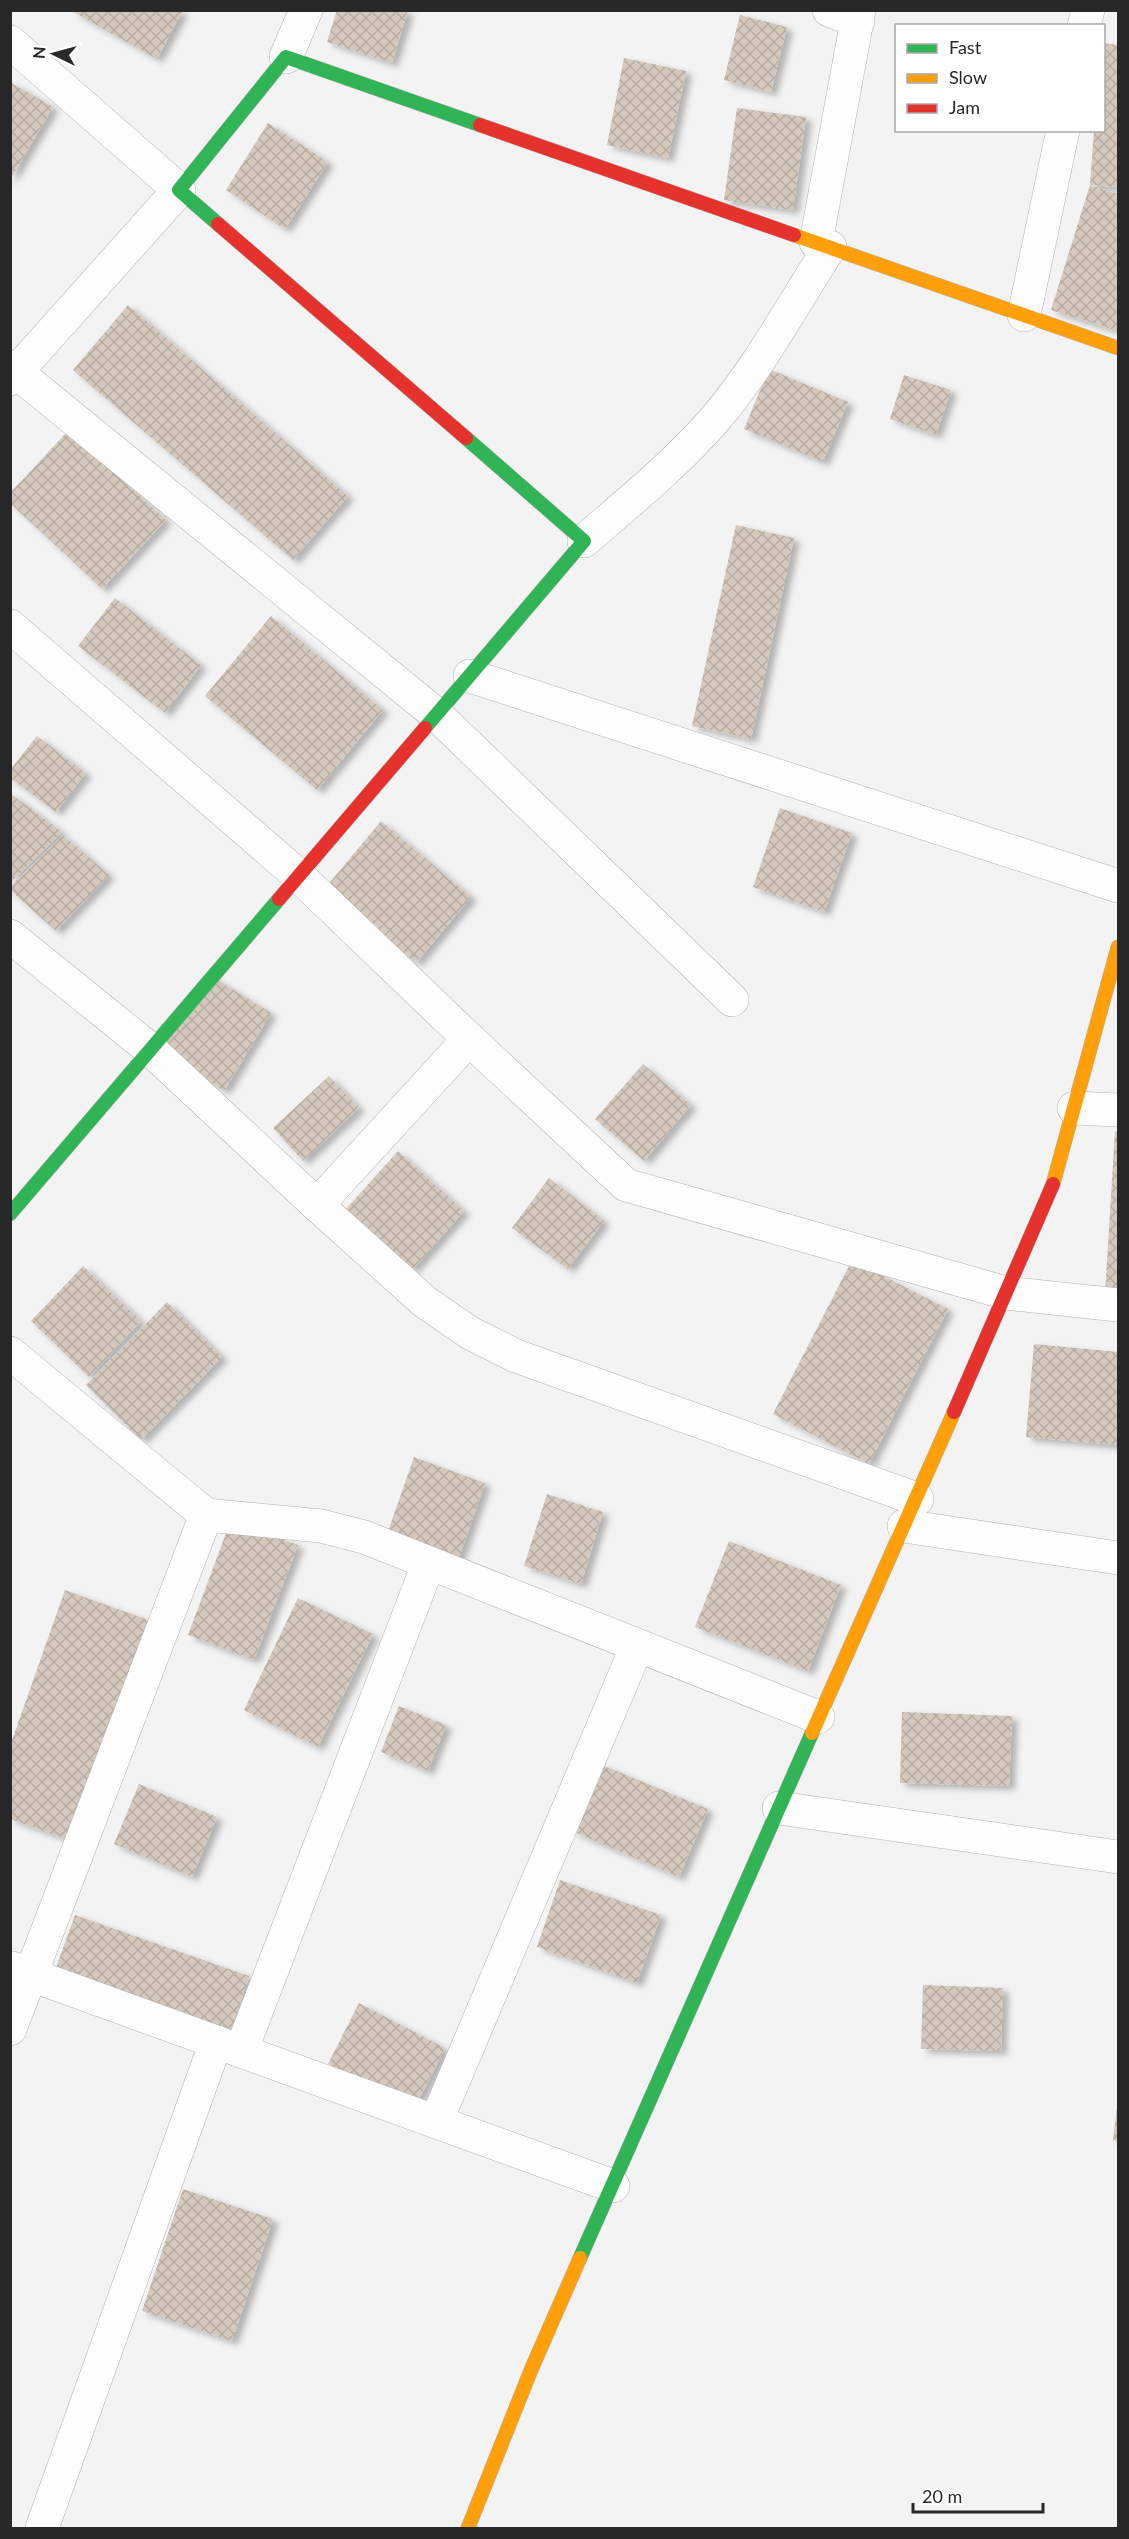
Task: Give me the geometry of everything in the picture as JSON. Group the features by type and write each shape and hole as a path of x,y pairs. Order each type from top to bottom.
{"street":[{"path":"306,10 286,57 179,190 13,373 437,715 732,1000"},
{"path":"10,1214 584,542 688,449 737,392 823,244 849,14"},
{"path":"10,42 584,542"},
{"path":"286,57 1119,348"},
{"path":"1024,315 1062,132"},
{"path":"10,626 299,876 626,1185 1006,1293 1119,1305"},
{"path":"470,676 1119,886"},
{"path":"10,936 151,1050 425,1302 470,1333 516,1356 910,1512 1119,1558"},
{"path":"468,2529 531,2370 1050,1194 1119,947"},
{"path":"317,1205 469,1039"},
{"path":"1074,1108 1119,1110"},
{"path":"10,1353 206,1515 321,1526 363,1538 818,1717"},
{"path":"10,2029 21,1971 206,1515"},
{"path":"42,2529 228,2046 428,1565"},
{"path":"436,2122 637,1646"},
{"path":"779,1808 1119,1857"},
{"path":"21,1971 613,2186"}],"building":[{"path":"70,10 183,10 157,59"},
{"path":"337,10 408,10 392,63 327,42"},
{"path":"740,15 787,27 771,92 724,80"},
{"path":"1105,43 1118,45 1118,187 1090,185 1094,132 1105,132"},
{"path":"624,58 686,71 668,158 607,145"},
{"path":"10,82 53,107 10,180"},
{"path":"737,108 806,117 793,210 724,200"},
{"path":"268,123 328,162 285,229 226,190"},
{"path":"1090,185 1118,194 1118,331 1051,310"},
{"path":"128,305 348,496 293,560 73,370"},
{"path":"769,369 848,402 823,462 744,429"},
{"path":"904,375 951,390 936,435 890,419"},
{"path":"69,430 166,520 102,589 10,503 10,493"},
{"path":"736,525 794,538 751,739 692,726"},
{"path":"115,598 201,665 165,713 78,646"},
{"path":"271,616 383,710 317,790 205,696"},
{"path":"37,736 86,773 56,812 10,778 10,770"},
{"path":"10,793 62,832 10,883"},
{"path":"780,808 852,833 824,912 753,887"},
{"path":"381,821 471,897 416,963 326,887"},
{"path":"63,835 109,875 56,931 10,890 10,887"},
{"path":"208,974 271,1013 224,1091 161,1051"},
{"path":"643,1064 691,1105 644,1161 595,1119"},
{"path":"329,1076 359,1108 303,1161 273,1128"},
{"path":"1115,1131 1118,1132 1118,1295 1105,1294"},
{"path":"398,1151 464,1211 412,1270 346,1209"},
{"path":"549,1178 604,1221 568,1269 512,1228"},
{"path":"852,1260 948,1309 869,1464 773,1414"},
{"path":"83,1266 141,1321 89,1377 31,1321"},
{"path":"167,1302 222,1357 141,1440 86,1385"},
{"path":"1034,1344 1118,1352 1118,1445 1026,1437"},
{"path":"414,1457 485,1483 456,1566 385,1540"},
{"path":"547,1494 603,1512 581,1584 524,1566"},
{"path":"231,1520 298,1545 254,1660 188,1635"},
{"path":"729,1541 841,1585 808,1671 695,1627"},
{"path":"65,1590 148,1620 70,1840 10,1819 10,1746"},
{"path":"298,1598 373,1634 318,1747 244,1710"},
{"path":"399,1706 446,1725 428,1771 381,1752"},
{"path":"902,1712 1012,1716 1009,1786 900,1783"},
{"path":"600,1764 708,1809 679,1877 572,1831"},
{"path":"139,1784 217,1817 192,1877 114,1844"},
{"path":"560,1880 661,1915 637,1983 537,1947"},
{"path":"75,1915 249,1976 230,2034 54,1973"},
{"path":"923,1985 1003,1988 1001,2051 921,2049"},
{"path":"359,2003 445,2048 414,2109 328,2064"},
{"path":"1118,2107 1118,2141 1113,2140"},
{"path":"183,2189 273,2219 232,2341 142,2311"}],"traffic: fast":[{"path":"218,224 179,190 286,57 480,125"},
{"path":"425,728 584,541 466,438"},
{"path":"10,1214 279,899"},
{"path":"580,2258 812,1733"}],"traffic: slow":[{"path":"794,235 1118,348"},
{"path":"1053,1184 1118,947"},
{"path":"812,1733 954,1412"},
{"path":"468,2528 531,2370 580,2258"}],"traffic: jam":[{"path":"480,125 794,235"},
{"path":"218,224 466,438"},
{"path":"279,899 425,728"},
{"path":"954,1412 1053,1184"}]}
